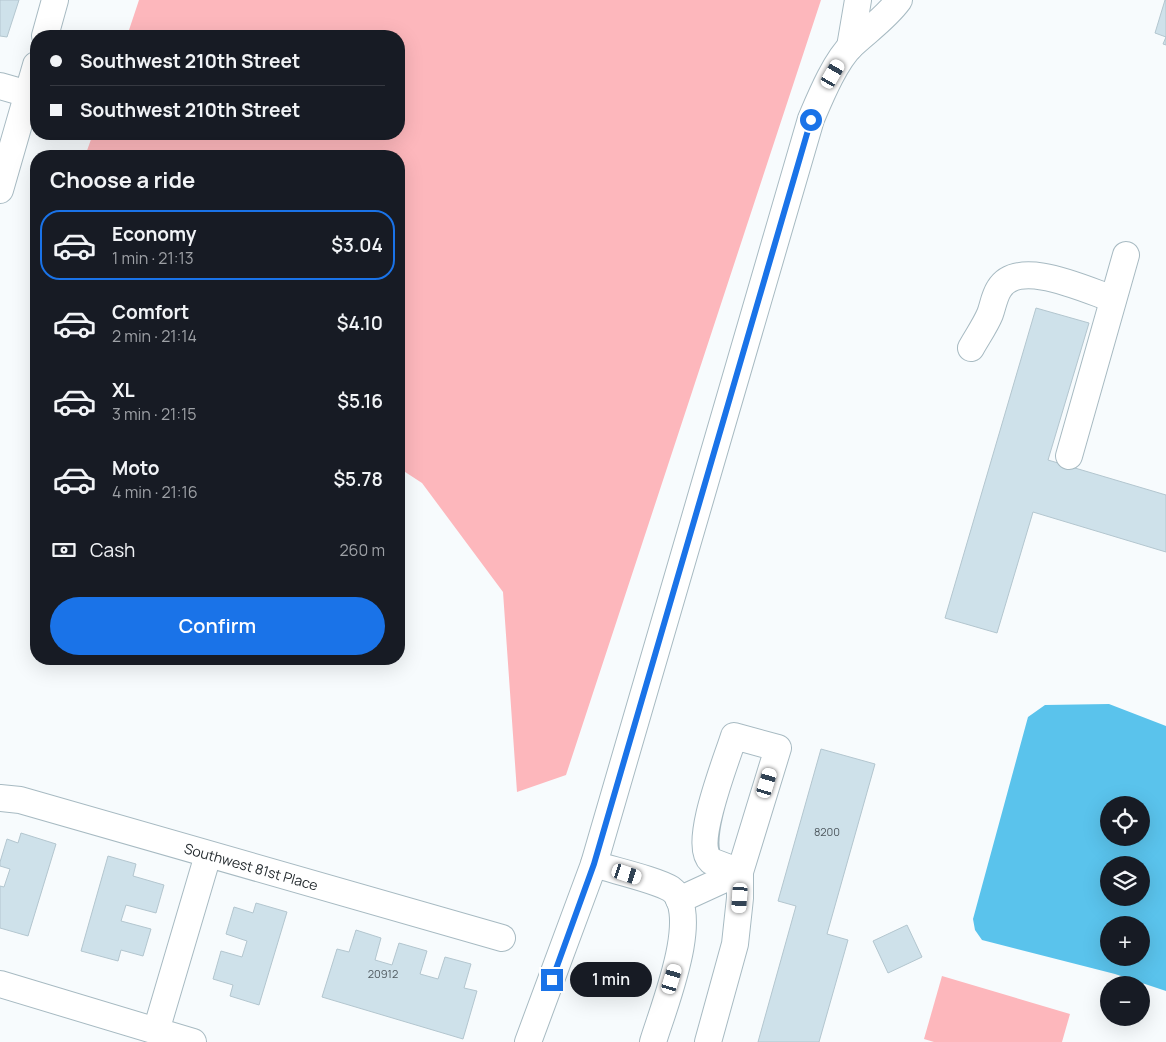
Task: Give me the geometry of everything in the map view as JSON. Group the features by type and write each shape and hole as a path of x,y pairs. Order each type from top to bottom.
{"street":[{"path":"47,30 55,0"},
{"path":"528,1042 594,864 806,133 818,102 850,46 858,0"},
{"path":"850,46 889,14 899,0"},
{"path":"0,86 28,94"},
{"path":"0,190 30,87"},
{"path":"1069,456 1126,255"},
{"path":"971,348 990,314 999,288 1006,280 1016,276 1038,275 1113,299"},
{"path":"708,1042 735,944 740,898 740,872 778,748 734,736 707,823 704,849 711,861 740,872"},
{"name":"Southwest 81st Place","path":"0,798 20,800 502,938"},
{"path":"156,1031 208,855"},
{"path":"594,864 666,887 672,890 679,900 683,918 681,946 653,1042"},
{"path":"679,900 740,872"},
{"path":"0,984 193,1042"}],"shaded area":[{"path":"139,0 821,0 566,775 517,792 503,592 422,483 405,472 405,150 87,150 91,140 405,140 405,30 129,30"},
{"path":"942,976 1070,1014 1062,1042 934,1042 924,1039"}],"water":[{"path":"1109,704 1166,726 1166,991 1150,986 1150,976 1121,976 982,940 975,930 973,919 1028,717 1045,705"}],"building":[{"path":"0,0 19,0 7,37 0,36"},
{"path":"1166,0 1166,37 1155,33"},
{"path":"1036,308 1089,323 1048,460 1166,495 1166,552 1033,512 997,633 945,618"},
{"path":"821,749 875,764 827,934 848,940 819,1042 758,1042 796,906 778,901"},
{"path":"21,833 56,844 28,936 0,928 0,886 4,887 10,869 0,866 0,862 7,839 18,843"},
{"path":"108,856 136,864 133,876 164,885 156,913 126,905 121,921 151,929 143,956 121,950 118,961 81,951"},
{"path":"256,903 287,912 259,1005 230,996 233,985 213,979 221,951 242,957 247,941 226,934 234,907 253,913"},
{"path":"907,925 922,957 888,973 873,941"},
{"path":"356,930 381,938 375,960 392,965 399,943 427,951 420,974 438,979 445,957 471,964 464,988 477,991 463,1039 322,997 337,949 349,952"}],"route":[{"path":"552,980 594,864 811,120"}]}
